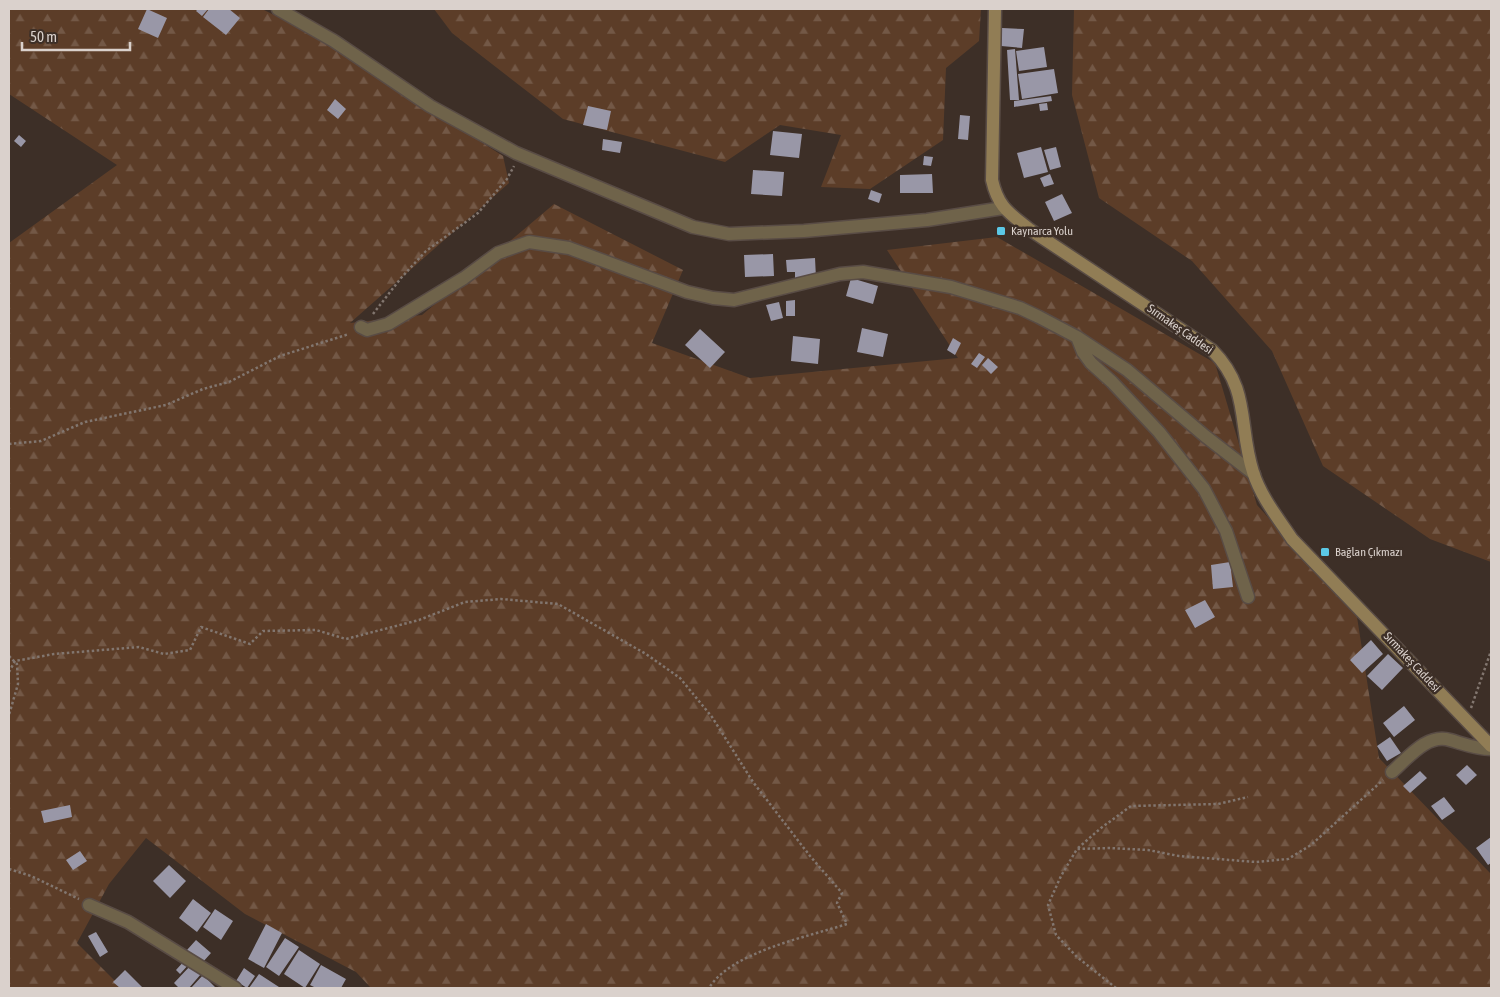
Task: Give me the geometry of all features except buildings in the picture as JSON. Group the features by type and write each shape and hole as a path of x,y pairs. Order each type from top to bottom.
{"main road":[{"name":"Sırmakeş Caddesi","path":"995,9 992,180 995,195 1003,208 1029,228 1212,350 1226,364 1243,408 1254,474 1269,505 1292,539 1467,720 1491,748"}],"street":[{"path":"278,9 334,41 430,106 516,153 693,227 720,233 804,231 927,220 1003,208"},
{"path":"361,327 367,330 388,324 464,278 498,253 529,242 569,248 687,292 734,300 840,274 863,272 951,287 978,294 1020,308 1077,337 1128,370 1204,436 1254,474"},
{"path":"1077,337 1083,352 1091,363 1112,382 1159,432 1204,489 1226,531 1248,597"},
{"path":"1392,772 1428,741 1447,739 1477,749 1491,748"},
{"path":"89,905 128,922 235,988"}],"path":[{"path":"9,444 41,441 85,422 166,405 203,389 229,382 280,356 344,337 361,327 426,251 478,213 507,179 514,165 516,153"},
{"path":"15,661 54,654 139,647 164,654 190,650 201,627 250,644 263,631 316,630 346,639 419,620 465,602 501,599 558,604 646,654 680,678 712,717 753,782 810,856 842,893 837,903 847,924 747,956 716,977 709,988"},
{"path":"1467,720 1491,651"},
{"path":"9,656 17,664 18,684 9,715"},
{"path":"9,672 15,661"},
{"path":"1077,849 1148,850 1178,856 1256,862 1288,859 1311,845 1392,772"},
{"path":"1116,988 1077,957 1056,936 1048,905 1061,876 1077,849 1131,806 1218,804 1248,797"},
{"path":"9,869 67,892 89,905"}],"green space":[{"path":"9,9 262,9 310,33 503,156 509,183 350,323 422,315 554,204 683,270 652,343 750,378 958,358 887,250 997,237 1215,363 1257,505 1357,617 1379,758 1491,874 1491,988 371,988 356,972 245,914 146,838 109,884 77,943 122,988 9,988 9,243 117,165 9,94"},
{"path":"434,9 981,9 979,41 946,68 943,140 870,189 821,187 841,135 780,125 725,162 563,119 452,33"},
{"path":"1074,9 1491,9 1491,562 1430,539 1323,466 1272,351 1192,261 1099,198 1072,95"}],"place":[{"name":"Kaynarca Yolu","path":"1001,231"},
{"name":"Bağlan Çıkmazı","path":"1325,552"}]}
